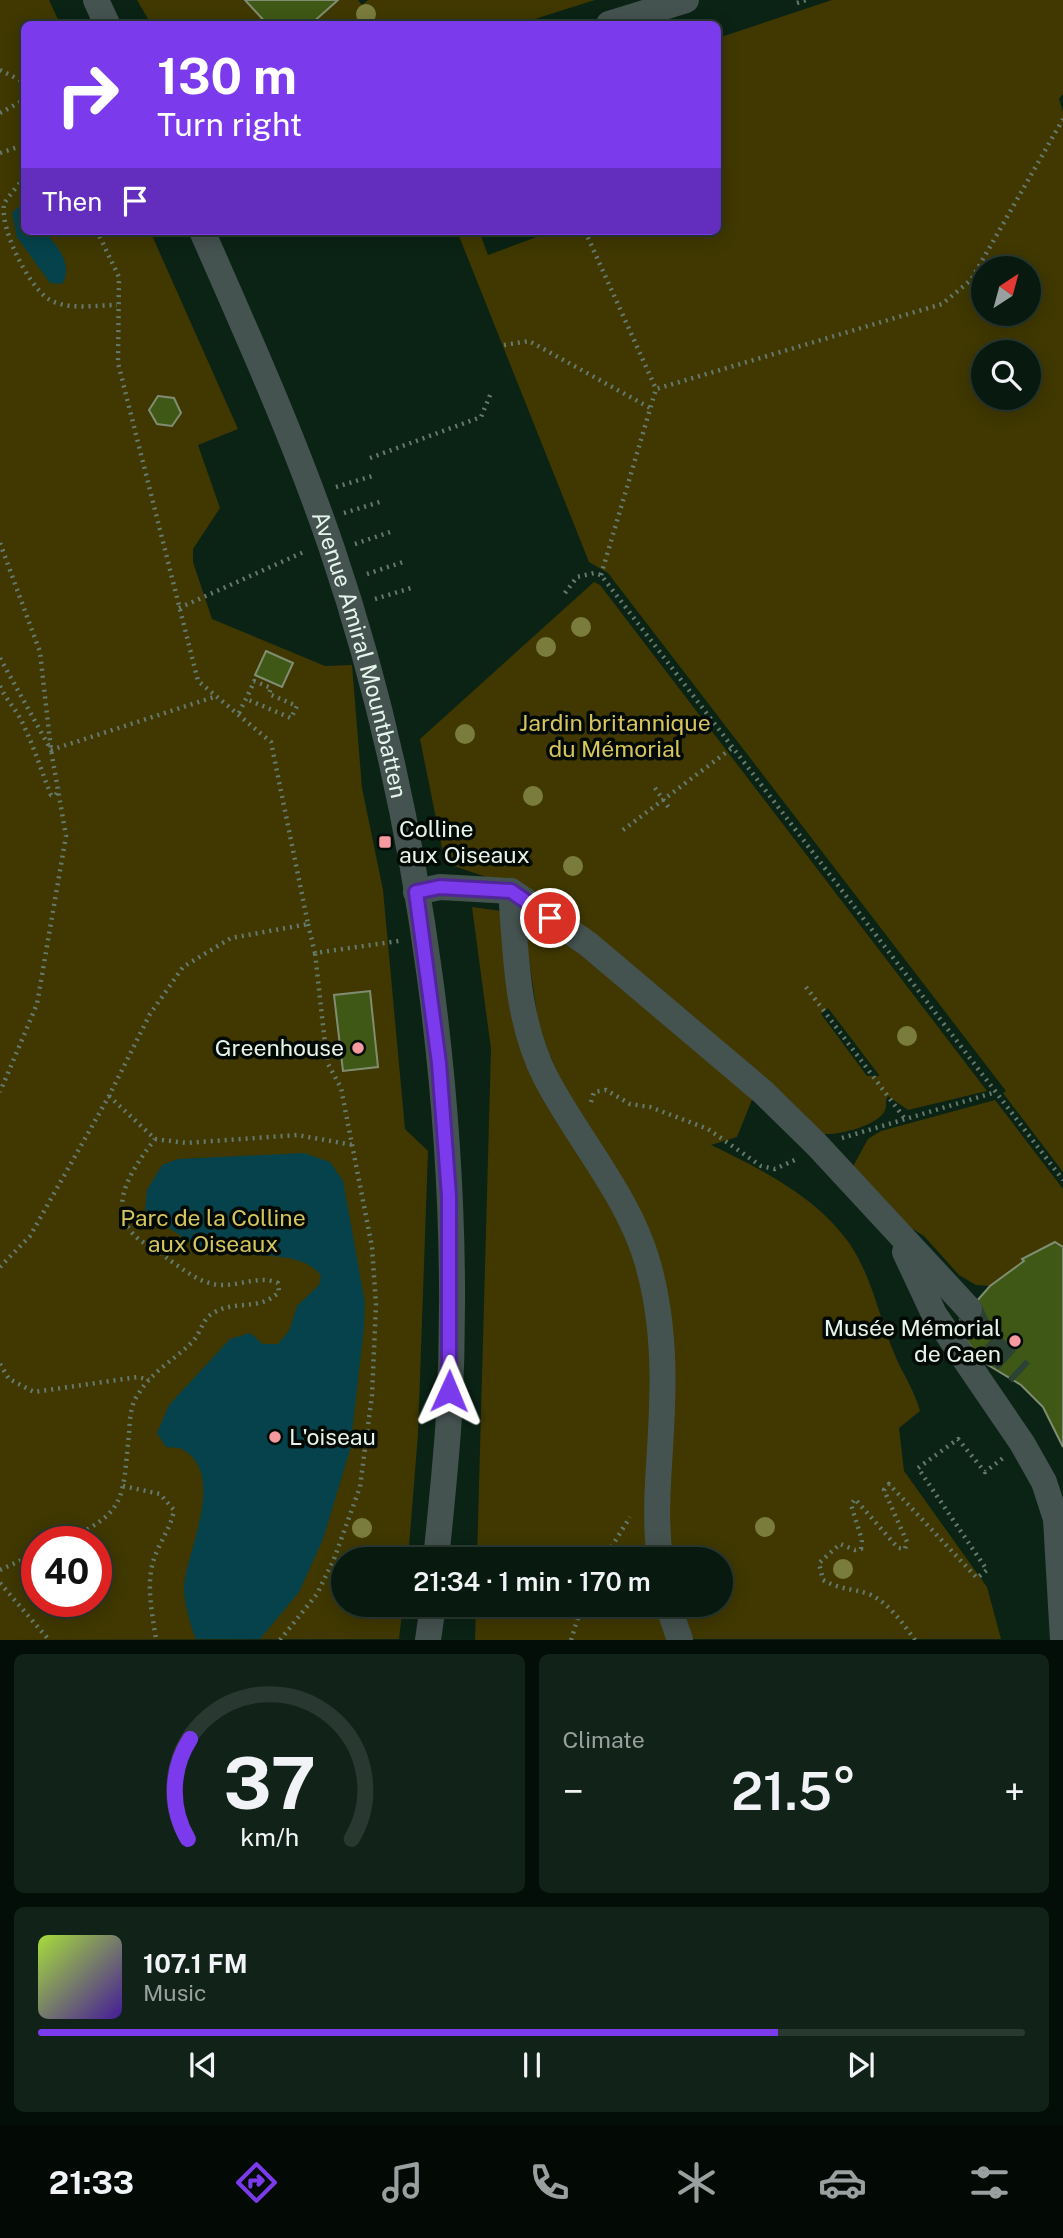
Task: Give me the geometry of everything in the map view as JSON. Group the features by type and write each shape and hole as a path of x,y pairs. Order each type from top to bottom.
{"street":[{"path":"619,21 686,0"},
{"name":"Avenue Amiral Mountbatten","path":"204,235 263,368 333,551 385,733 416,892 439,1063 449,1196 449,1415 437,1547"},
{"path":"416,892 440,887 511,891 588,944 763,1091 817,1145 969,1309"},
{"path":"511,891 523,1017 545,1077 628,1218 647,1261 660,1317 663,1404 655,1527 658,1547"},
{"path":"895,1230 934,1314 1022,1443 1044,1482 1056,1519 1063,1640"},
{"path":"428,1640 431,1617"},
{"path":"672,1617 680,1640"}],"path":[{"path":"797,3 806,0"},
{"path":"0,70 21,80"},
{"path":"0,113 21,102"},
{"path":"656,389 942,304 971,280 1063,119"},
{"path":"0,153 21,146"},
{"path":"21,182 3,206 3,238 22,268 48,299 73,306 117,304"},
{"path":"99,235 119,277 118,363 198,681 271,742 315,953 327,1062 341,1088 370,1236 376,1305 372,1395 360,1487 323,1582 280,1640"},
{"path":"587,235 656,389 601,575"},
{"path":"504,345 529,341 652,408"},
{"path":"370,458 481,417 491,393"},
{"path":"333,488 376,475"},
{"path":"341,514 383,501"},
{"path":"351,545 393,531"},
{"path":"0,543 40,652 51,750 66,836 37,1004 0,1092"},
{"path":"179,608 309,550"},
{"path":"360,576 403,562"},
{"path":"565,593 577,577 594,573 601,575 1063,1180"},
{"path":"368,601 411,588"},
{"path":"0,658 51,750"},
{"path":"239,713 254,681 271,688 269,694 297,706 291,718 246,699"},
{"path":"0,686 24,727 41,773 48,779 51,795 56,795 59,787"},
{"path":"51,750 214,697"},
{"path":"623,830 732,748"},
{"path":"655,788 669,808"},
{"path":"0,1267 30,1236 109,1097 150,1014 183,967 231,938 309,924"},
{"path":"315,953 404,940"},
{"path":"806,987 905,1119"},
{"path":"593,1112 591,1103 594,1092 606,1090 630,1104 650,1107 708,1129 761,1166 775,1169 788,1165 817,1145 996,1092"},
{"path":"109,1097 155,1139 186,1143 297,1135 353,1144"},
{"path":"91,1526 112,1514 123,1486 132,1406 149,1380 194,1340 205,1318 217,1310 269,1301 279,1292 278,1283 268,1279 219,1285 195,1278 131,1232 123,1218 123,1200 131,1170 155,1139"},
{"path":"0,1364 9,1379 34,1392 138,1377 149,1380"},
{"path":"915,1640 895,1613 873,1596 842,1590 823,1580 819,1563 824,1556 840,1544 855,1550 862,1546 851,1502 857,1500 902,1550 906,1542 884,1490 886,1485 891,1485 977,1578 987,1570 918,1468 958,1439 985,1472 1022,1443"},
{"path":"123,1486 160,1494 174,1510 172,1525 156,1553 149,1591 156,1640"},
{"path":"0,1570 21,1560"},
{"path":"0,1583 49,1640"},
{"path":"571,1640 578,1617"}],"green space":[{"name":"Parc de la Colline aux Oiseaux","path":"0,0 49,0 59,21 21,21 21,235 152,235 238,429 198,445 220,508 193,549 193,562 212,619 325,666 352,665 362,788 383,890 405,1129 428,1151 418,1434 409,1547 331,1547 331,1617 402,1617 399,1639 0,1640"},
{"path":"137,0 245,0 264,21 149,21"},
{"path":"338,0 358,0 362,5 368,0 595,0 528,21 314,21"},
{"path":"832,0 1063,0 1063,94 1059,99 1063,112 1063,1172 1003,1093 1006,1091 608,573 589,562 459,235 480,235 488,255 542,235 721,235 721,37"},
{"name":"Jardin britannique du Mémorial","path":"594,582 600,585 987,1091 908,1110 888,1096 886,1108 880,1117 847,1131 824,1134 525,890 445,863 420,739","holes":["828,1008 879,1075 867,1076 821,1014"]},
{"path":"472,907 502,911 505,974 628,1232 654,1319 655,1547 477,1547 491,1049"},
{"path":"522,910 540,918 755,1092 737,1137 711,1145 768,1174 804,1198 836,1227 857,1256 894,1353 920,1411 899,1428 904,1471 987,1587 1001,1639 684,1639 679,1617 733,1617 733,1547 668,1547 668,1316 548,1051 538,1022"},
{"path":"995,1100 1063,1189 1063,1247 1054,1242 1023,1259 1024,1261 990,1286 976,1285 959,1275 924,1236 887,1213 851,1170 868,1139 881,1131"},
{"path":"476,1617 667,1617 674,1640 475,1640"}],"water":[{"path":"21,208 21,235 46,235 53,242 65,262 62,284 50,283 17,237 12,213"},
{"path":"304,1153 330,1162 343,1181 365,1303 350,1450 323,1539 299,1592 260,1639 196,1639 188,1614 184,1587 201,1514 202,1476 195,1461 182,1449 166,1447 157,1433 169,1405 230,1339 250,1333 263,1344 278,1344 289,1331 297,1306 319,1285 321,1276 301,1261 226,1253 195,1244 145,1210 147,1190 162,1165 178,1159"}],"building":[{"path":"245,0 338,0 314,21 264,21"},
{"path":"158,396 174,398 181,413 172,426 157,424 149,410"},
{"path":"266,651 293,663 282,687 255,675"},
{"name":"Greenhouse","path":"370,991 378,1067 343,1071 334,995"},
{"name":"Musée Mémorial de Caen","path":"1055,1242 1063,1247 1063,1447 1043,1407 1021,1385 988,1365 976,1353 964,1337 960,1320 990,1286 1024,1261 1022,1259"}],"tunnel":[{"path":"969,1309 983,1338 1021,1373"}],"place":[{"name":"Colline aux Oiseaux","path":"385,842"},
{"name":"Greenhouse","path":"358,1048"},
{"name":"Musée Mémorial de Caen","path":"1015,1341"},
{"name":"L'oiseau","path":"275,1437"}],"route":[{"path":"449,1391 449,1196 439,1063 416,892 440,887 511,891 550,918"}]}
